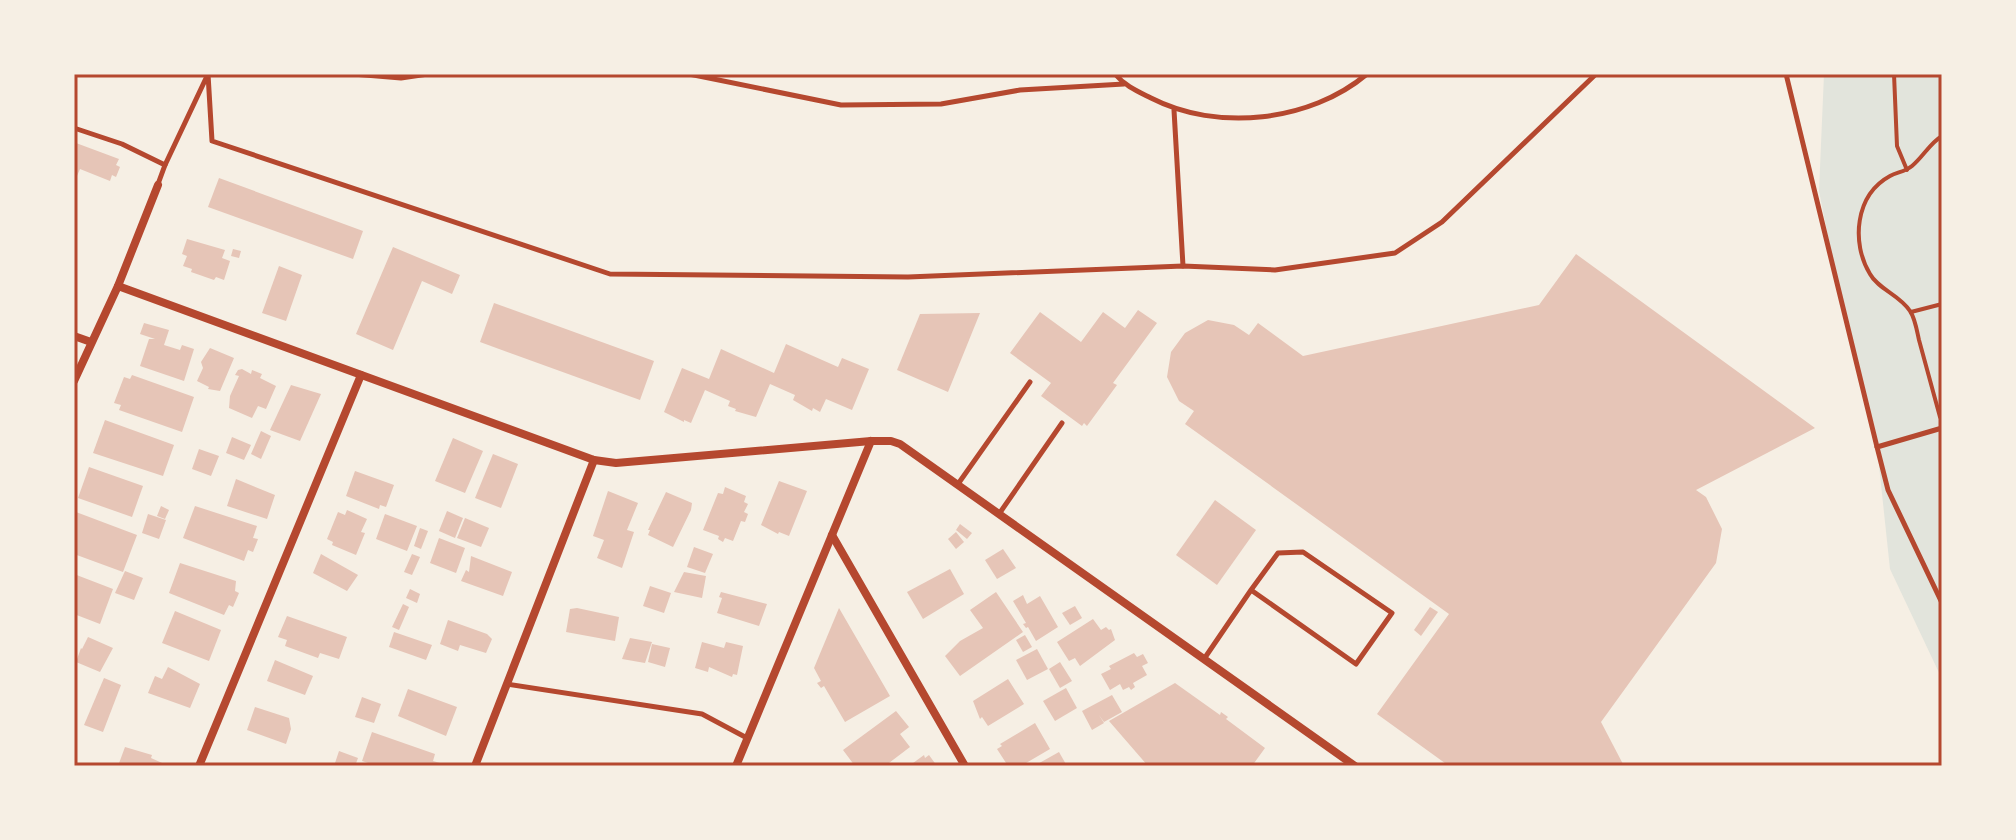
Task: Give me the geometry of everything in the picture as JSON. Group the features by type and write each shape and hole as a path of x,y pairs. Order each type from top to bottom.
{"street":[{"path":"74,381 118,286 158,185"},
{"path":"118,286 594,460 616,463 884,440 900,444 1355,766"},
{"path":"74,336 91,342"},
{"path":"199,766 361,375"},
{"path":"736,766 871,441"},
{"path":"475,766 594,460"},
{"path":"832,535 965,766"}],"lane":[{"path":"208,74 212,141 610,274 908,277 1183,266 1275,270 1395,253 1442,222 1596,74"},
{"path":"158,185 208,74"},
{"path":"353,74 401,78 428,74"},
{"path":"689,74 841,105 941,104 1020,90 1124,84"},
{"path":"1115,74 1124,84 1174,110 1217,116 1260,117 1322,101 1354,85 1367,74"},
{"path":"1786,74 1888,490 1942,603"},
{"path":"1174,110 1183,266"},
{"path":"74,128 122,144 165,165"},
{"path":"958,485 1030,382"},
{"path":"999,514 1062,423"},
{"path":"1877,447 1942,426"},
{"path":"1204,659 1251,590 1278,553 1303,552 1392,613 1356,664 1251,590"},
{"path":"506,684 702,714 747,738"}],"path":[{"path":"1894,74 1897,146 1907,170"},
{"path":"1942,136 1907,170 1888,177 1874,190 1864,204 1858,225 1861,256 1871,278 1892,292 1911,312 1942,426"},
{"path":"1911,312 1942,304"}],"shaded area":[{"path":"1824,74 1942,74 1942,679 1890,569 1875,428 1846,328 1819,191"}],"building":[{"path":"76,143 119,159 116,177 112,175 110,181 80,169 74,183"},
{"path":"219,178 363,231 353,259 208,207"},
{"path":"187,239 225,250 222,258 230,261 224,280 216,277 214,280 183,266 187,256 182,254"},
{"path":"393,247 460,275 452,294 422,281 393,350 356,334"},
{"path":"233,249 241,251 239,258 231,256"},
{"path":"1576,254 1815,428 1696,490 1706,497 1722,529 1716,563 1601,722 1624,766 1449,766 1377,714 1449,614 1185,424 1194,411 1179,401 1167,377 1171,352 1185,333 1208,320 1234,325 1249,335 1258,323 1303,356 1539,305"},
{"path":"279,266 302,275 286,321 262,313"},
{"path":"494,303 654,361 640,400 480,342"},
{"path":"1138,310 1157,323 1113,383 1117,385 1087,426 1084,423 1082,426 1041,396 1051,383 1010,353 1040,312 1081,342 1103,312 1125,328"},
{"path":"980,313 948,392 897,370 920,314"},
{"path":"144,323 169,330 164,345 180,350 182,345 194,349 184,381 140,366 149,339 155,339 140,334"},
{"path":"786,344 838,367 842,358 869,369 852,410 826,399 820,412 813,408 812,411 793,400 795,395 770,384 756,417 735,411 728,406 730,401 705,390 691,423 664,412 682,368 709,379 721,349 774,373"},
{"path":"210,348 234,358 220,391 208,389 197,381 203,368 201,362"},
{"path":"242,369 251,374 252,370 262,374 260,378 276,386 266,409 258,406 252,418 229,408 230,396 239,376 235,375"},
{"path":"132,375 194,397 182,432 119,410 121,405 114,403 124,377 130,379"},
{"path":"291,385 321,394 300,441 270,430"},
{"path":"105,420 174,445 163,476 93,453"},
{"path":"261,431 271,436 261,459 251,454"},
{"path":"232,437 251,445 244,460 226,453"},
{"path":"453,438 483,451 465,493 435,481"},
{"path":"199,449 219,456 211,476 192,469"},
{"path":"493,454 518,464 501,508 475,498"},
{"path":"89,467 143,486 132,517 78,498"},
{"path":"355,471 394,485 386,507 380,505 379,509 346,496"},
{"path":"236,479 275,495 267,519 227,506"},
{"path":"779,481 807,491 789,536 761,525"},
{"path":"725,487 746,496 744,502 748,504 744,512 748,514 745,522 741,521 733,541 725,538 723,542 718,539 719,536 703,530 718,493 723,494"},
{"path":"608,491 638,503 627,530 634,532 622,568 597,558 604,540 593,536"},
{"path":"666,492 692,503 673,547 648,535"},
{"path":"1215,500 1256,530 1217,585 1176,555"},
{"path":"161,506 169,510 165,519 157,516"},
{"path":"195,506 257,526 253,538 258,539 253,552 248,550 244,561 183,538"},
{"path":"347,510 367,519 356,555 332,545 333,542 327,539 338,512 345,515"},
{"path":"447,511 463,518 455,538 439,531"},
{"path":"76,512 137,535 123,572 74,554"},
{"path":"148,514 166,520 159,539 142,533"},
{"path":"385,514 417,526 407,551 376,539"},
{"path":"465,518 489,528 481,547 457,538"},
{"path":"960,524 972,533 967,539 956,530"},
{"path":"420,528 428,531 421,549 414,546"},
{"path":"956,532 964,542 956,549 948,539"},
{"path":"439,538 465,548 456,573 430,563"},
{"path":"694,547 713,554 705,573 687,567"},
{"path":"1003,549 1016,568 997,579 985,560"},
{"path":"321,554 358,575 347,591 313,573"},
{"path":"412,554 420,557 412,575 404,572"},
{"path":"471,556 512,572 503,596 461,581 466,570 469,572"},
{"path":"180,563 236,581 235,591 239,593 233,607 229,605 224,615 169,593"},
{"path":"950,569 964,594 923,619 907,592"},
{"path":"125,571 143,578 134,600 115,593"},
{"path":"684,572 706,576 702,598 674,592"},
{"path":"74,574 113,589 100,624 74,614"},
{"path":"650,586 671,593 664,613 643,606"},
{"path":"410,589 420,594 417,603 406,598"},
{"path":"721,592 767,604 759,626 717,613"},
{"path":"996,592 1023,632 960,676 945,656 960,641 983,628 970,610"},
{"path":"1023,595 1027,604 1040,596 1058,627 1036,641 1023,624 1026,623 1013,601"},
{"path":"403,604 409,607 399,630 392,627"},
{"path":"1075,606 1082,618 1070,625 1062,613"},
{"path":"1430,607 1438,612 1421,636 1414,630"},
{"path":"839,608 890,696 845,722 824,686 821,688 817,683 821,681 814,668"},
{"path":"570,609 619,617 615,641 566,632"},
{"path":"175,611 221,630 209,661 162,643"},
{"path":"287,616 347,637 339,659 320,653 318,658 285,646 287,640 278,637"},
{"path":"1093,619 1101,630 1106,627 1111,629 1115,640 1080,666 1075,658 1069,661 1057,642"},
{"path":"448,620 487,634 492,639 486,653 460,645 458,651 440,644"},
{"path":"394,632 432,645 426,660 389,647"},
{"path":"1025,635 1032,647 1023,652 1016,640"},
{"path":"88,637 113,648 100,672 76,662"},
{"path":"630,638 652,642 645,663 622,659"},
{"path":"702,642 724,648 726,642 743,646 737,675 733,674 732,677 709,667 708,672 695,668"},
{"path":"652,644 670,648 665,667 648,662"},
{"path":"1037,649 1048,669 1027,680 1016,660"},
{"path":"1134,653 1137,657 1143,654 1148,663 1142,666 1147,675 1133,683 1135,687 1131,690 1129,687 1123,690 1120,684 1110,690 1101,674 1111,669 1109,666"},
{"path":"275,660 313,676 305,695 267,681"},
{"path":"1060,662 1072,681 1060,688 1049,669"},
{"path":"168,667 200,684 190,708 148,693 155,676 162,679"},
{"path":"104,678 121,685 103,732 84,725"},
{"path":"1008,679 1024,704 988,726 982,717 980,719 973,701"},
{"path":"1175,683 1220,715 1221,712 1228,717 1226,719 1265,748 1252,766 1148,766 1109,721"},
{"path":"1066,688 1077,708 1055,721 1043,701"},
{"path":"408,689 457,707 446,736 398,716"},
{"path":"1112,695 1122,712 1104,722 1099,715 1104,723 1092,730 1082,711"},
{"path":"362,697 381,704 374,723 355,717"},
{"path":"255,707 289,718 291,729 286,744 247,730"},
{"path":"896,711 909,727 900,734 910,747 885,766 855,766 843,750"},
{"path":"1035,723 1050,749 1021,766 1008,766 997,749 1002,746 1000,744"},
{"path":"372,732 435,754 433,761 440,763 439,766 377,766 362,761"},
{"path":"125,747 152,755 151,758 169,766 118,766"},
{"path":"339,751 358,758 355,766 335,763"},
{"path":"1059,752 1067,766 1034,766"},
{"path":"924,755 925,758 929,755 937,766 909,766"}]}
